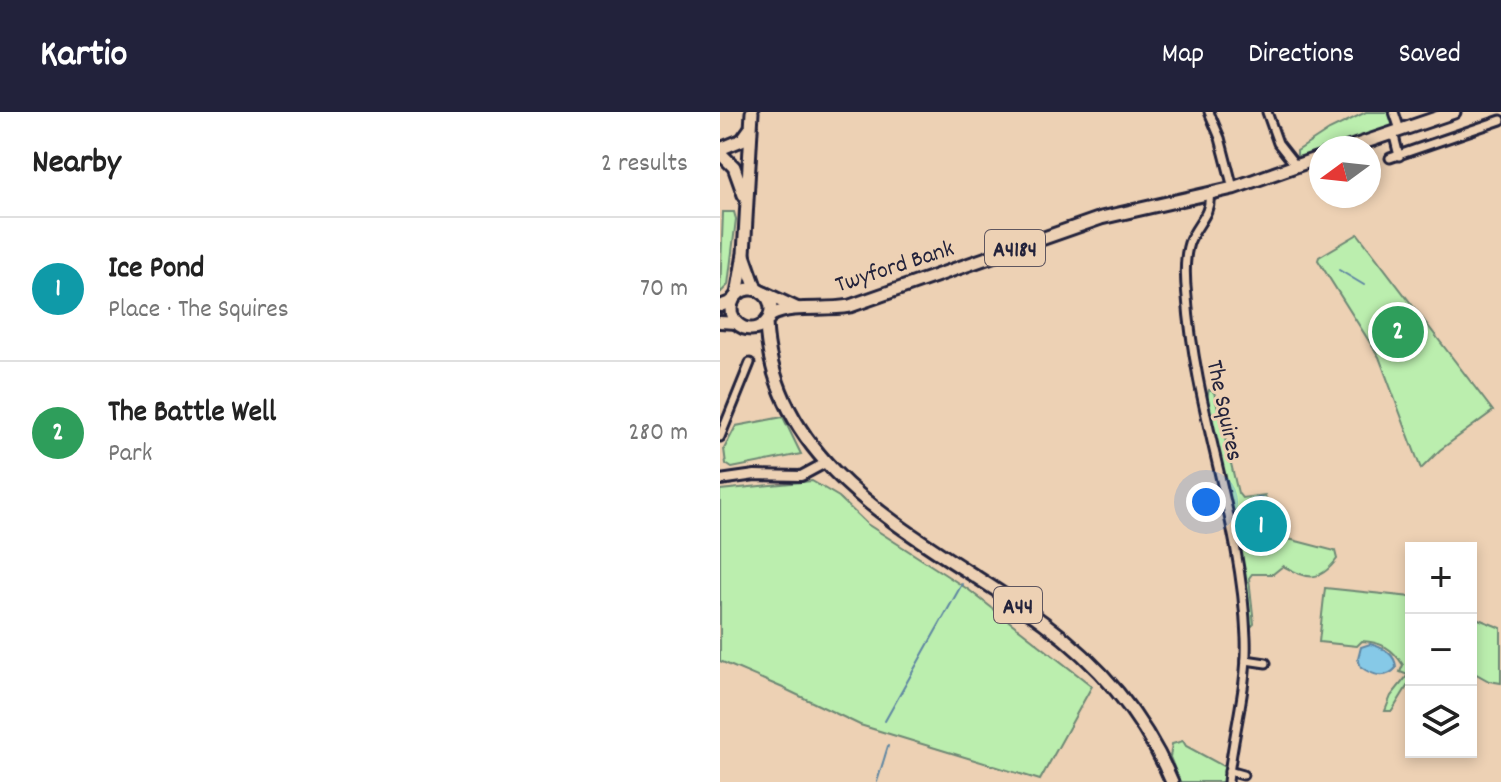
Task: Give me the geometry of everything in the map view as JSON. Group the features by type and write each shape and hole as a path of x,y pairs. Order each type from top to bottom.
{"main road":[{"path":"751,145 759,112"},
{"path":"1381,136 1454,112"},
{"path":"737,323 731,311 744,254 752,118"},
{"path":"745,200 734,167 720,151 742,140 752,118"},
{"name":"A4184","path":"1233,188 1309,161"},
{"name":"Twyford Bank","path":"768,319 798,309 850,306 1101,218 1233,188"},
{"path":"720,322 756,329 768,319 770,301 760,291 744,254"},
{"path":"720,306 746,290 760,291"},
{"name":"Twyford Bank","path":"760,291 798,309"},
{"name":"A44","path":"767,351 768,319"},
{"name":"A44","path":"749,329 767,351 788,407 827,462 862,497 908,534 1018,605 1080,652 1110,681 1134,711 1150,735 1172,782"}],"street":[{"path":"1209,112 1220,138 1233,188"},
{"path":"1267,112 1278,143 1296,166"},
{"path":"1394,112 1399,156"},
{"path":"1390,158 1501,120"},
{"name":"The Squires","path":"1209,194 1208,211 1189,243 1187,296 1198,379 1239,570 1244,610 1246,660 1228,782"},
{"path":"720,437 750,363"},
{"path":"720,480 755,475 801,476 827,462"},
{"path":"1246,660 1266,663"},
{"path":"1229,771 1243,775"}],"green space":[{"path":"1366,112 1389,112 1394,127 1367,136 1320,136"},
{"path":"1309,143 1309,156 1301,158 1297,151"},
{"path":"723,212 734,212 736,219 728,285 720,293"},
{"path":"1358,234 1493,411 1440,450 1421,469 1379,357 1318,260"},
{"path":"1209,390 1214,392 1238,493 1242,498 1265,495 1274,528 1281,537 1335,551 1337,559 1319,575 1306,576 1283,566 1273,574 1252,574 1249,578 1254,624 1251,627 1235,524 1207,398"},
{"path":"783,417 801,454 732,468 726,464 724,449 736,426"},
{"path":"812,481 839,497 867,524 969,590 1092,686 1040,780 860,725 720,661 720,490"},
{"path":"1325,588 1405,596 1405,674 1400,672 1403,665 1395,655 1381,645 1362,641 1357,646 1319,642"},
{"path":"1477,618 1501,628 1501,683 1477,674"},
{"path":"1405,679 1405,690 1392,711 1385,711 1391,696"},
{"path":"1183,741 1186,746 1225,767 1223,782 1180,782 1170,757 1172,744"}],"water":[{"path":"1262,497 1276,551 1261,555 1247,501"},
{"path":"1370,644 1391,655 1396,668 1392,672 1379,675 1361,667 1358,659 1361,647"}],"waterway":[{"path":"1339,270 1364,285"},
{"path":"885,721 962,584"},
{"path":"877,782 888,746"}],"place":[{"name":"The Battle Well","path":"1398,332"},
{"name":"Ice Pond","path":"1261,526"}]}
